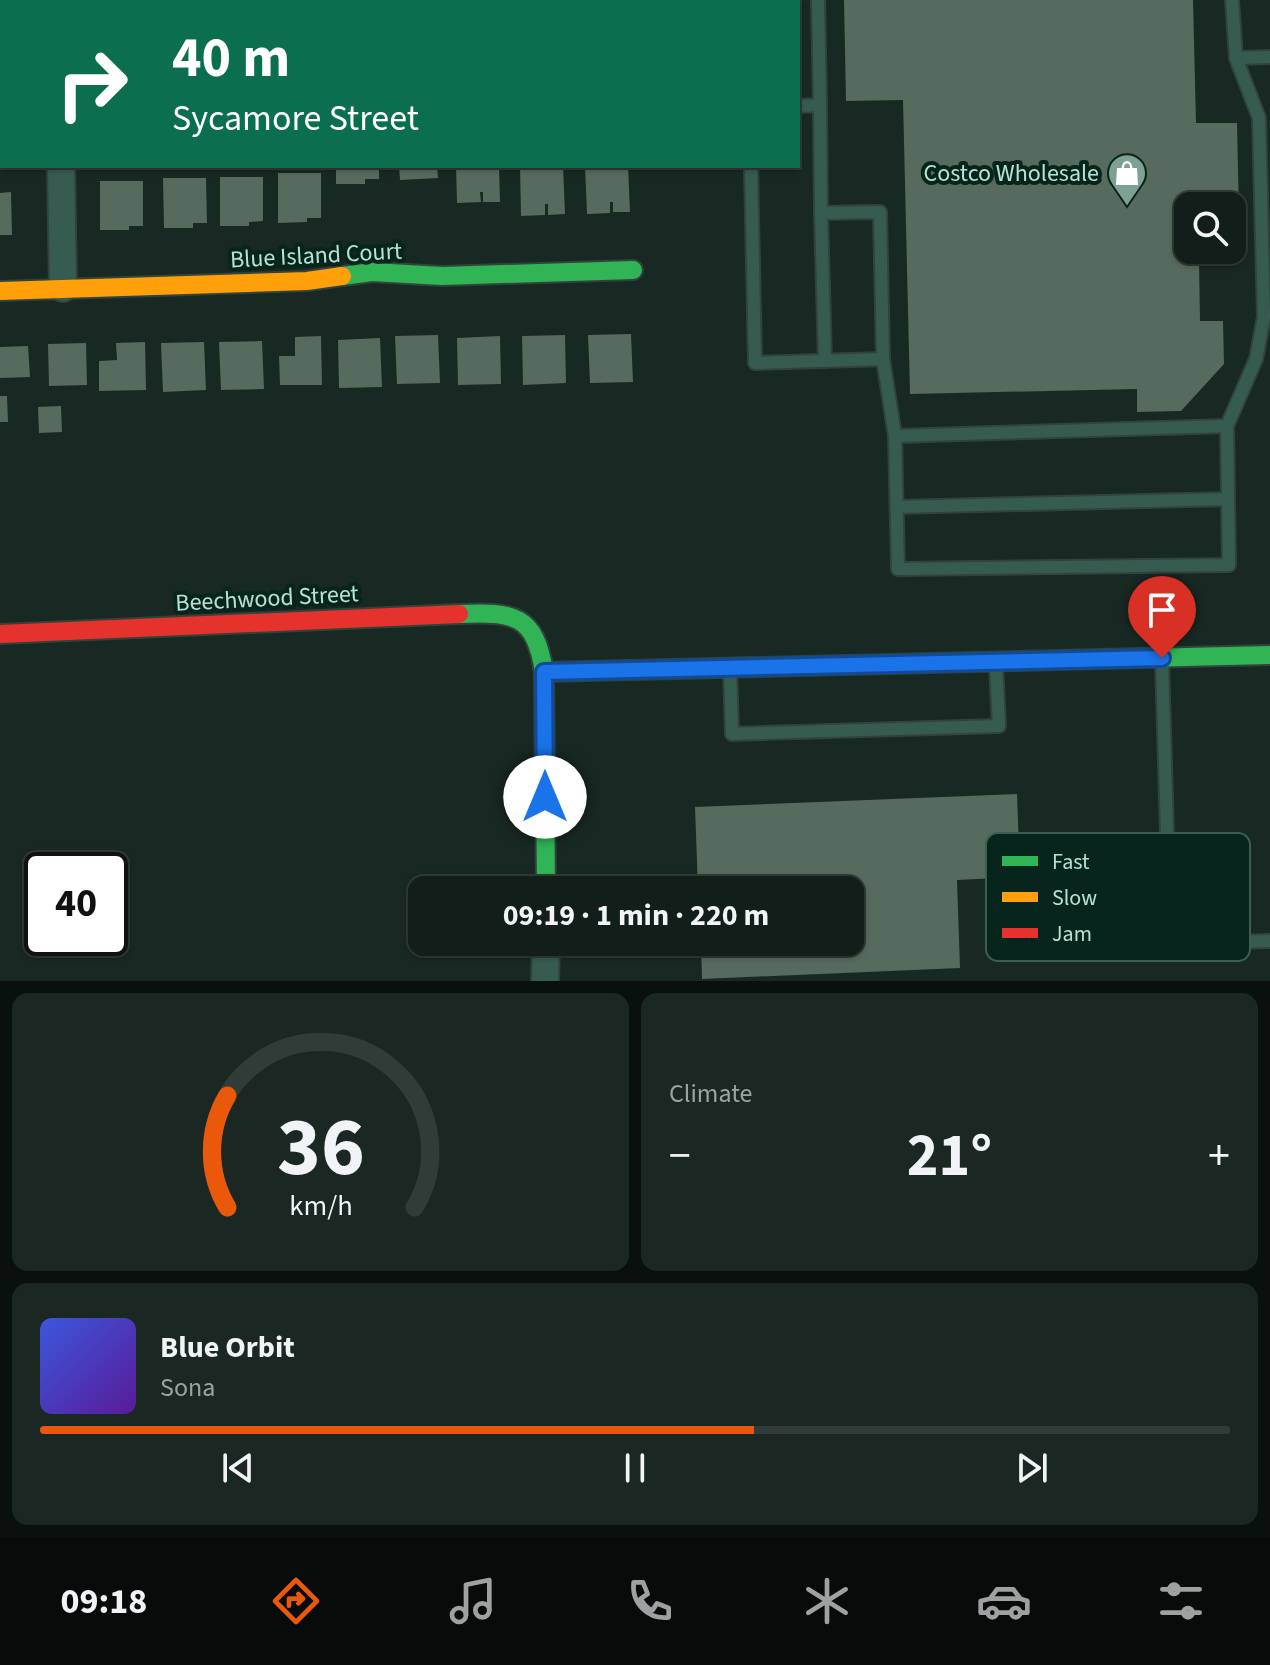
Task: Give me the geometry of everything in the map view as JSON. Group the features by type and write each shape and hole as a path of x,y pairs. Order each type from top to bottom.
{"street":[{"path":"61,168 63,288"},
{"name":"Blue Island Court","path":"0,291 307,281 372,272 442,276 633,270"},
{"name":"Beechwood Street","path":"0,634 480,613 513,616 533,627 541,649 544,672"},
{"path":"546,876 544,672 1270,655"},
{"path":"545,981 546,956"}],"lane":[{"path":"818,0 825,361"},
{"path":"821,213 880,212 883,359 895,436 898,569 1229,565 1227,426 1256,359 1267,317 1265,118 1236,58 1232,0"},
{"path":"1236,58 1270,57"},
{"path":"800,106 820,105"},
{"path":"751,168 755,363 883,359"},
{"path":"895,436 1227,426"},
{"path":"897,507 1228,499"},
{"path":"1162,658 1166,833"},
{"path":"730,668 732,734 999,726 995,662"},
{"path":"1250,941 1270,941"}],"building":[{"path":"844,0 1193,0 1196,123 1237,123 1239,192 1174,192 1174,264 1199,264 1200,321 1223,321 1224,364 1181,411 1137,412 1137,389 910,394 903,100 846,101"},
{"path":"336,168 379,168 379,179 365,179 365,184 336,184"},
{"path":"399,168 437,168 438,178 400,180"},
{"path":"456,168 499,168 500,202 483,202 483,192 480,192 481,202 457,203"},
{"path":"520,168 563,168 565,214 548,215 548,204 545,204 545,215 521,216"},
{"path":"585,168 628,168 630,212 613,212 613,202 610,202 610,213 587,214"},
{"path":"278,173 321,173 321,218 278,223"},
{"path":"220,177 263,177 263,221 249,222 249,226 220,226"},
{"path":"163,178 206,178 207,223 193,223 193,228 164,228"},
{"path":"100,181 143,181 143,226 129,226 129,230 100,230"},
{"path":"11,192 12,235 0,235 0,193"},
{"path":"631,334 633,382 590,383 588,335"},
{"path":"438,335 440,383 397,384 395,336"},
{"path":"565,335 566,383 523,385 522,336"},
{"path":"321,336 322,385 280,385 279,356 295,356 295,337"},
{"path":"500,336 501,384 458,385 457,338"},
{"path":"380,338 382,387 339,388 338,340"},
{"path":"262,341 264,389 221,390 219,342"},
{"path":"145,342 146,390 99,391 99,361 117,360 116,343"},
{"path":"204,342 206,390 163,392 161,343"},
{"path":"86,343 87,385 49,386 48,344"},
{"path":"28,346 30,377 0,378 0,347"},
{"path":"0,396 7,396 8,422 0,422"},
{"path":"61,406 62,432 39,433 38,407"},
{"path":"1017,794 1018,833 986,833 986,879 957,880 960,968 702,979 701,956 864,956 864,876 697,876 695,807"}],"traffic: fast":[{"path":"342,276 372,272 442,276 633,270"},
{"path":"459,614 494,614 519,620 535,638 540,653 544,672 546,876"},
{"path":"1016,661 1270,655"}],"traffic: slow":[{"path":"0,291 307,281 342,276"}],"traffic: jam":[{"path":"0,634 459,614"},
{"path":"544,672 1016,661"}],"place":[{"name":"Costco Wholesale","path":"1127,207"}],"route":[{"path":"545,797 544,672 1162,658"}]}
